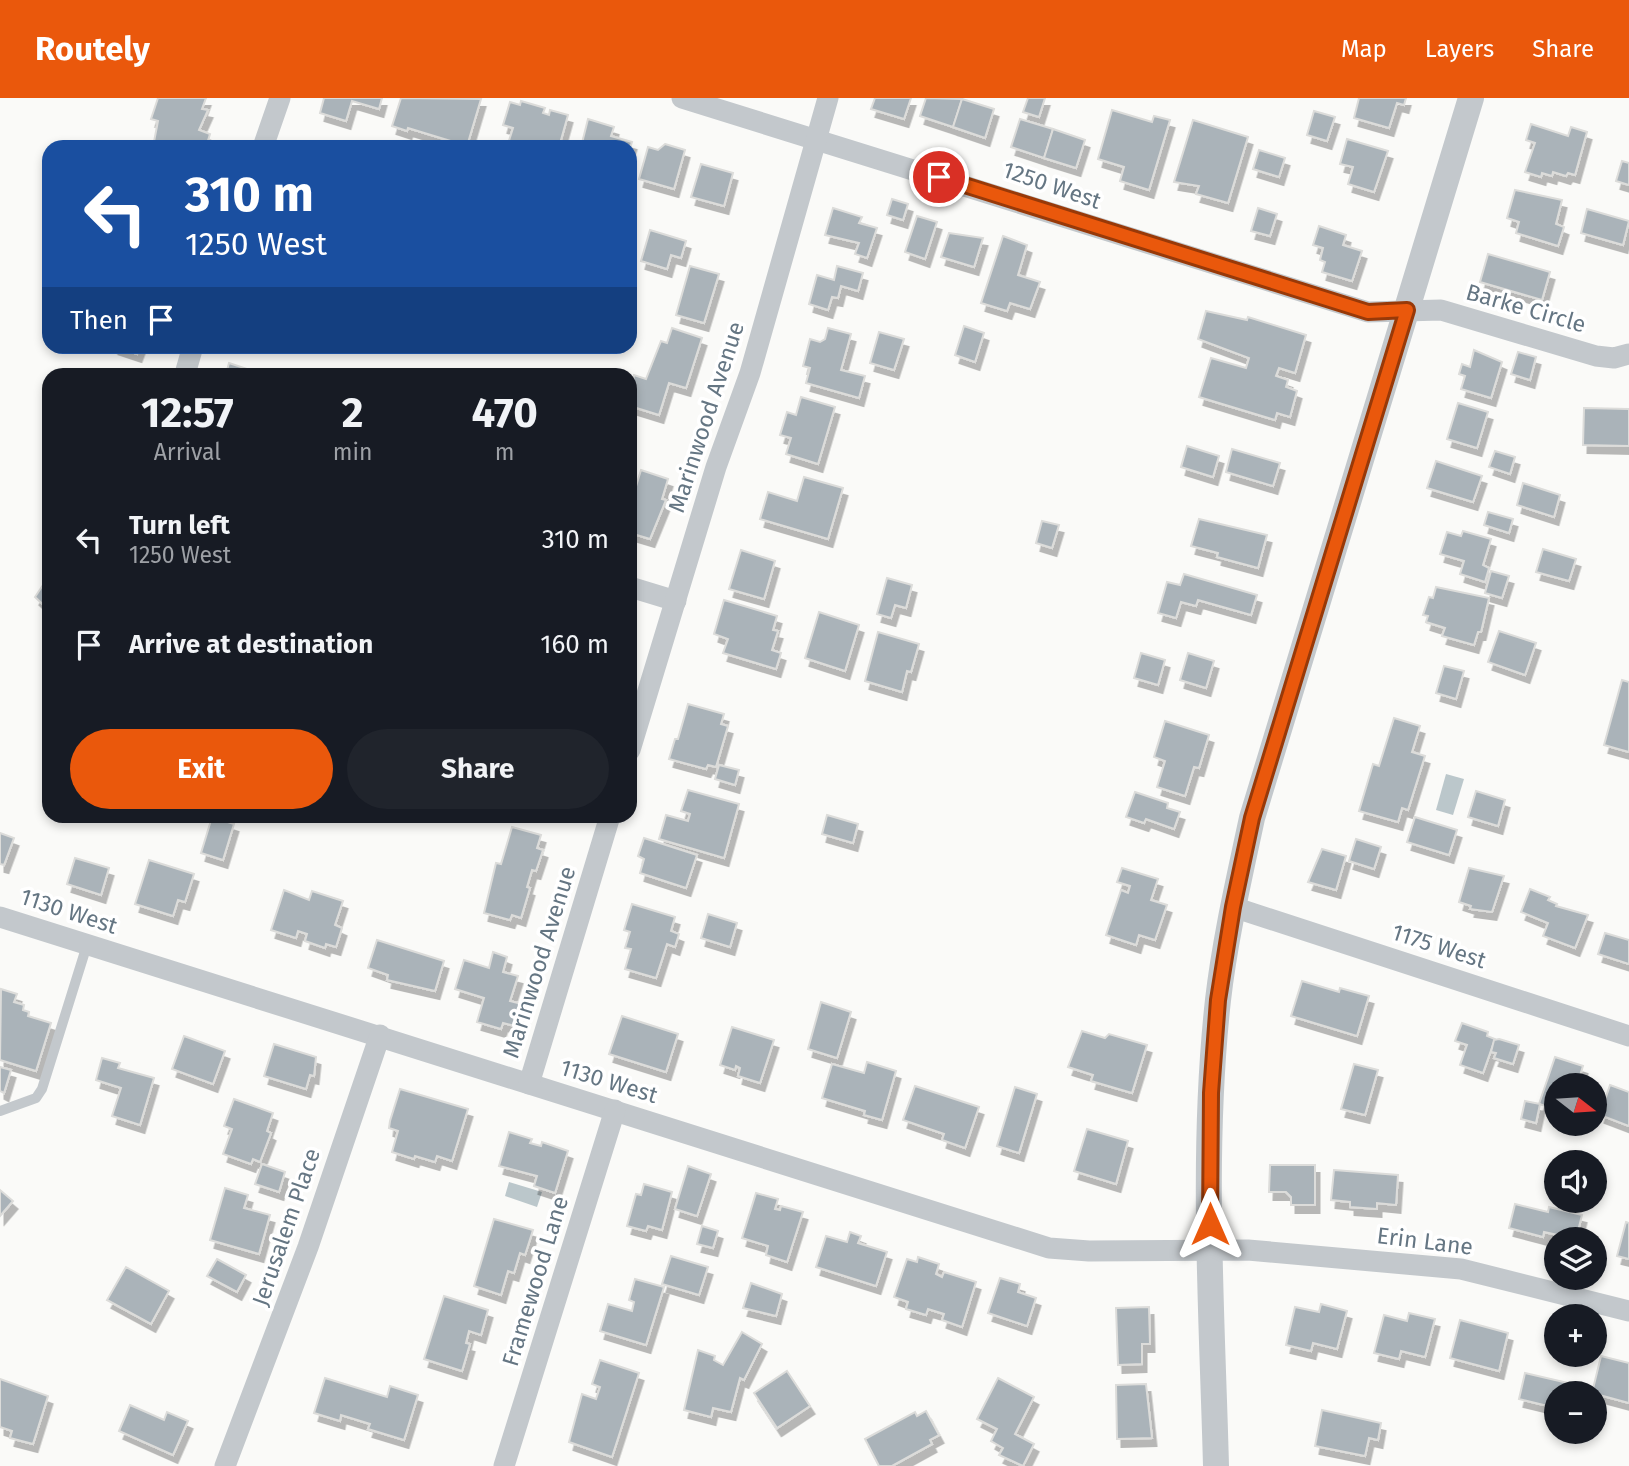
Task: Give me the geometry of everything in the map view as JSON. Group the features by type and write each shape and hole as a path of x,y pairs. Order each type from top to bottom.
{"street":[{"path":"266,140 281,98"},
{"name":"1250 West","path":"682,98 1368,312 1407,310"},
{"name":"Marinwood Avenue","path":"637,727 716,467 750,373 828,98"},
{"path":"1216,1466 1210,1250 1211,1093 1218,1000 1233,907 1252,818 1471,98"},
{"name":"Barke Circle","path":"1407,310 1441,310 1605,358 1629,354"},
{"path":"637,589 676,601"},
{"name":"Marinwood Avenue","path":"530,1083 608,823"},
{"name":"1175 West","path":"1233,907 1629,1036"},
{"name":"1130 West","path":"0,917 1049,1248 1089,1251 1210,1250"},
{"name":"Jerusalem Place","path":"225,1466 308,1247 380,1035"},
{"name":"Framewood Lane","path":"504,1466 615,1111"},
{"name":"Erin Lane","path":"1210,1250 1336,1257 1461,1269 1629,1311"}],"lane":[{"path":"0,1111 36,1098 42,1089 87,945"}],"shaded area":[{"path":"1446,774 1464,779 1453,815 1436,810"},
{"path":"509,1182 542,1192 537,1207 505,1196"}],"building":[{"path":"158,98 206,98 202,109 208,110 199,130 210,134 208,140 154,140 158,121 151,119"},
{"path":"324,98 382,98 379,109 352,101 346,121 320,113"},
{"path":"401,98 481,99 469,140 447,140 392,126"},
{"path":"875,98 911,98 904,119 871,109"},
{"path":"926,98 962,99 953,127 920,116"},
{"path":"1028,98 1045,98 1039,117 1023,112"},
{"path":"1359,98 1406,98 1404,105 1397,103 1389,128 1354,118"},
{"path":"962,99 994,109 985,138 953,127"},
{"path":"521,101 545,108 543,113 549,115 550,110 568,115 561,140 509,140 513,128 503,125 510,102 520,105"},
{"path":"1112,110 1152,122 1154,116 1170,120 1149,190 1120,181 1124,167 1098,159"},
{"path":"1314,111 1335,117 1327,141 1307,135"},
{"path":"588,119 614,127 611,136 625,140 583,140"},
{"path":"1020,119 1053,129 1044,158 1011,147"},
{"path":"1193,120 1248,137 1228,203 1196,194 1199,186 1174,182"},
{"path":"1531,124 1568,136 1571,127 1587,132 1575,175 1568,173 1566,176 1553,172 1552,176 1542,173 1541,177 1525,172 1535,143 1526,140"},
{"path":"1053,129 1085,140 1076,168 1044,158"},
{"path":"1347,139 1388,151 1374,192 1348,184 1353,167 1340,164"},
{"path":"665,144 685,150 674,189 639,179 648,147 658,150"},
{"path":"1259,150 1285,158 1279,177 1253,169"},
{"path":"1622,161 1629,163 1629,185 1616,181"},
{"path":"701,164 733,173 724,206 691,197"},
{"path":"1515,190 1562,200 1556,224 1564,227 1558,246 1516,233 1519,222 1507,218"},
{"path":"892,199 908,204 903,220 887,215"},
{"path":"833,208 862,217 859,223 877,228 867,258 855,254 859,243 825,235"},
{"path":"1258,208 1277,214 1270,236 1251,231"},
{"path":"1587,209 1629,221 1623,245 1581,233"},
{"path":"917,216 937,222 925,259 905,252"},
{"path":"1319,226 1346,235 1343,245 1362,251 1352,281 1322,272 1325,262 1320,260 1323,248 1313,245"},
{"path":"650,230 686,241 681,258 671,255 667,269 641,261"},
{"path":"949,233 983,238 974,267 941,257"},
{"path":"1003,236 1027,245 1018,275 1040,282 1030,309 1010,303 1007,311 981,303"},
{"path":"1488,254 1550,272 1542,300 1480,282"},
{"path":"690,266 719,274 704,323 676,315"},
{"path":"837,266 863,273 858,291 841,286 838,298 832,297 828,310 809,304 817,275 834,280"},
{"path":"1206,311 1247,320 1248,317 1306,335 1295,373 1279,368 1276,376 1288,380 1286,387 1297,391 1290,417 1277,413 1275,420 1199,397 1211,358 1246,368 1249,358 1198,339"},
{"path":"964,326 984,333 975,362 955,355"},
{"path":"672,328 702,338 686,388 669,383 659,415 637,408 637,376 646,379 661,341 667,343"},
{"path":"828,328 851,334 841,370 865,376 859,398 806,383 810,368 803,366 810,339 820,342 825,339"},
{"path":"879,332 904,339 894,370 870,363"},
{"path":"1474,350 1502,362 1491,398 1461,389 1465,376 1459,374 1462,364 1470,367"},
{"path":"1518,352 1536,357 1530,380 1511,374"},
{"path":"229,363 244,368 228,368"},
{"path":"801,397 835,407 818,464 786,454 791,438 780,435 787,412 796,415"},
{"path":"1458,403 1488,412 1477,448 1447,439"},
{"path":"1584,408 1629,409 1629,446 1583,445"},
{"path":"1187,446 1219,456 1213,477 1181,467"},
{"path":"1232,449 1280,463 1273,486 1226,472"},
{"path":"1495,451 1515,457 1510,474 1489,467"},
{"path":"1436,461 1482,476 1473,502 1427,488"},
{"path":"641,470 668,479 662,499 666,500 650,539 637,535 637,483"},
{"path":"804,477 843,488 828,539 760,519 768,492 797,501"},
{"path":"1523,483 1560,495 1554,517 1517,505"},
{"path":"1488,512 1513,519 1509,533 1484,525"},
{"path":"1199,519 1267,535 1258,568 1217,557 1218,553 1191,546"},
{"path":"1042,521 1059,525 1052,548 1036,543"},
{"path":"1463,531 1491,539 1483,565 1489,568 1485,582 1460,574 1464,561 1440,554 1447,532 1461,536"},
{"path":"1543,549 1576,559 1569,581 1536,572"},
{"path":"741,550 775,561 764,599 729,589"},
{"path":"1491,571 1509,576 1502,598 1485,593"},
{"path":"1184,574 1257,595 1251,615 1198,600 1196,606 1181,602 1176,618 1158,613 1167,582 1180,585"},
{"path":"887,578 912,585 906,608 895,605 891,618 877,614"},
{"path":"42,586 42,604 35,597"},
{"path":"1436,587 1489,598 1481,632 1478,632 1474,645 1442,636 1445,628 1426,622 1428,616 1423,615 1429,597 1433,598"},
{"path":"724,600 777,616 773,630 778,631 772,650 781,653 776,669 723,653 728,639 714,634"},
{"path":"819,612 859,625 845,671 805,658"},
{"path":"1499,631 1536,643 1525,675 1488,662"},
{"path":"878,632 919,644 911,672 907,671 902,692 865,681"},
{"path":"1141,653 1165,660 1158,685 1134,678"},
{"path":"1188,653 1214,661 1206,688 1180,680"},
{"path":"1444,666 1464,671 1456,699 1436,693"},
{"path":"1622,680 1629,682 1629,752 1604,745"},
{"path":"688,704 724,714 721,724 728,726 716,767 708,765 706,769 669,759"},
{"path":"1394,718 1420,726 1412,752 1425,756 1408,810 1402,808 1398,822 1359,811 1373,764 1379,766"},
{"path":"1165,721 1209,735 1199,768 1194,767 1185,796 1157,787 1165,761 1154,757"},
{"path":"719,765 739,770 735,785 715,779"},
{"path":"688,790 739,804 724,858 659,839 666,815 688,821 690,814 681,811"},
{"path":"1476,791 1505,800 1498,826 1468,817"},
{"path":"1135,792 1168,803 1167,808 1180,812 1174,829 1146,819 1144,823 1126,817"},
{"path":"827,815 858,824 853,843 822,834"},
{"path":"1415,817 1457,830 1449,855 1407,842"},
{"path":"210,823 234,824 223,860 201,853"},
{"path":"512,827 541,835 537,848 543,850 536,871 532,870 521,918 512,915 510,920 484,913 496,863 501,864"},
{"path":"0,833 14,838 4,865 0,864"},
{"path":"644,838 697,855 686,888 640,873 644,859 638,856"},
{"path":"1356,839 1381,847 1374,869 1349,861"},
{"path":"1322,849 1346,856 1336,890 1308,882"},
{"path":"75,858 109,868 101,895 67,884"},
{"path":"149,860 194,874 185,902 178,900 173,916 135,904"},
{"path":"1122,868 1158,879 1151,900 1167,905 1155,940 1139,935 1136,945 1106,935 1121,890 1128,893 1130,886 1117,882"},
{"path":"1469,868 1504,876 1492,912 1470,909 1471,906 1459,902"},
{"path":"1530,889 1550,897 1548,900 1557,904 1556,906 1588,915 1575,948 1543,936 1548,923 1521,912"},
{"path":"284,890 309,900 312,891 343,901 335,925 342,928 336,947 326,944 325,948 305,941 307,934 298,931 296,938 271,930"},
{"path":"632,904 675,917 671,931 679,934 675,947 667,944 656,978 625,969 631,949 625,948 630,932 624,930"},
{"path":"708,914 737,923 730,947 701,938"},
{"path":"1605,933 1629,940 1629,964 1598,954"},
{"path":"377,940 444,961 435,991 387,980 388,975 368,968"},
{"path":"493,952 507,957 503,972 518,976 510,1001 522,1004 515,1026 503,1023 501,1029 477,1022 484,998 455,989 464,960 489,968"},
{"path":"1302,981 1339,992 1340,988 1369,996 1357,1036 1291,1016"},
{"path":"1,989 17,994 14,1002 24,1005 23,1010 29,1012 28,1016 51,1023 36,1071 0,1060"},
{"path":"821,1002 851,1012 837,1058 808,1049"},
{"path":"622,1016 678,1034 666,1072 609,1054"},
{"path":"1462,1023 1488,1032 1487,1036 1495,1039 1483,1073 1460,1065 1467,1045 1455,1041"},
{"path":"732,1027 774,1040 760,1083 738,1076 740,1068 736,1066 735,1070 720,1065"},
{"path":"1082,1031 1105,1038 1109,1034 1147,1045 1132,1093 1091,1081 1093,1075 1068,1067"},
{"path":"184,1036 225,1051 213,1084 172,1069"},
{"path":"1494,1040 1519,1045 1513,1064 1494,1058 1496,1053 1491,1052"},
{"path":"274,1044 316,1057 314,1076 310,1075 306,1089 264,1076"},
{"path":"1555,1057 1583,1066 1581,1073 1550,1073"},
{"path":"102,1058 120,1063 118,1068 154,1078 140,1125 112,1116 121,1088 96,1080"},
{"path":"867,1062 896,1071 882,1120 864,1115 865,1111 822,1098 832,1064 864,1073"},
{"path":"1354,1064 1378,1070 1365,1115 1341,1109"},
{"path":"0,1067 11,1070 4,1093 0,1091"},
{"path":"1610,1085 1629,1092 1629,1126 1607,1118 1607,1094"},
{"path":"915,1086 979,1107 965,1148 942,1140 944,1134 903,1120"},
{"path":"1015,1087 1037,1094 1019,1153 997,1146"},
{"path":"400,1089 468,1109 452,1161 437,1156 435,1162 415,1156 414,1159 392,1152 398,1131 389,1128"},
{"path":"1544,1089 1544,1105 1539,1104"},
{"path":"234,1099 273,1113 267,1131 271,1133 260,1162 253,1159 251,1164 223,1154 232,1129 224,1126"},
{"path":"1525,1101 1540,1104 1536,1123 1521,1119"},
{"path":"1087,1129 1128,1141 1116,1184 1074,1171"},
{"path":"509,1132 532,1139 530,1143 541,1146 542,1142 568,1151 555,1193 534,1186 537,1176 499,1166"},
{"path":"262,1164 285,1172 279,1192 255,1184"},
{"path":"1270,1165 1315,1165 1315,1205 1291,1205 1291,1197 1286,1192 1269,1192"},
{"path":"688,1166 711,1174 697,1216 675,1209"},
{"path":"1334,1170 1398,1175 1396,1205 1377,1203 1377,1209 1350,1207 1350,1202 1331,1200"},
{"path":"644,1184 672,1192 662,1230 648,1226 646,1231 627,1226 636,1194 641,1195"},
{"path":"225,1188 248,1195 244,1208 270,1215 259,1254 210,1240"},
{"path":"0,1190 13,1201 0,1216"},
{"path":"756,1193 778,1199 775,1209 780,1210 781,1206 803,1212 787,1262 766,1255 768,1246 742,1238"},
{"path":"1515,1204 1544,1213 1582,1215 1579,1227 1544,1227 1543,1237 1509,1228"},
{"path":"494,1219 533,1230 525,1255 520,1253 514,1273 508,1271 501,1295 474,1286"},
{"path":"1626,1222 1629,1223 1629,1259 1617,1256"},
{"path":"702,1226 718,1231 713,1248 697,1244"},
{"path":"850,1232 861,1236 858,1243 887,1252 876,1286 816,1267 826,1236 847,1242"},
{"path":"671,1256 708,1267 699,1295 662,1284"},
{"path":"918,1257 939,1264 936,1274 942,1277 944,1272 976,1282 962,1327 942,1320 944,1314 928,1309 926,1315 906,1309 908,1302 894,1297 907,1259 917,1262"},
{"path":"217,1259 246,1275 237,1292 207,1276"},
{"path":"126,1267 169,1291 151,1324 107,1300"},
{"path":"1000,1278 1020,1284 1018,1292 1036,1298 1027,1326 988,1313"},
{"path":"635,1279 664,1287 646,1345 600,1331 608,1304 632,1311 634,1302 629,1300"},
{"path":"751,1283 782,1294 776,1316 743,1308"},
{"path":"444,1296 488,1310 481,1335 469,1331 466,1343 470,1344 462,1371 424,1359"},
{"path":"1321,1304 1347,1311 1337,1349 1313,1343 1311,1351 1286,1345 1295,1307 1319,1312"},
{"path":"1149,1307 1150,1344 1142,1344 1142,1364 1118,1365 1116,1308"},
{"path":"1409,1313 1435,1319 1425,1357 1401,1351 1399,1359 1374,1353 1384,1315 1407,1321"},
{"path":"1460,1320 1508,1333 1499,1371 1450,1358"},
{"path":"742,1332 762,1344 744,1380 740,1378 731,1412 713,1408 711,1417 684,1410 698,1350 715,1356 714,1360 723,1365"},
{"path":"1607,1358 1629,1363 1629,1403 1607,1397 1607,1381 1595,1381 1598,1367 1607,1367"},
{"path":"600,1360 639,1373 612,1457 569,1442 582,1394 596,1399 600,1387 592,1384"},
{"path":"787,1371 810,1406 777,1428 754,1393"},
{"path":"1525,1373 1559,1381 1544,1381 1544,1405 1519,1399"},
{"path":"325,1378 387,1397 390,1386 418,1395 404,1440 368,1429 370,1424 341,1415 340,1421 314,1413"},
{"path":"998,1378 1034,1397 1015,1434 1034,1444 1023,1466 999,1455 1003,1448 991,1441 997,1429 977,1419"},
{"path":"0,1379 48,1396 33,1444 10,1438 12,1431 0,1427"},
{"path":"1146,1384 1152,1438 1117,1439 1116,1385"},
{"path":"130,1405 164,1420 167,1412 188,1421 173,1455 119,1431"},
{"path":"1322,1410 1381,1423 1378,1440 1369,1438 1365,1456 1315,1446"},
{"path":"926,1411 939,1435 930,1440 932,1444 892,1466 879,1466 865,1439 915,1412 917,1416"}],"route":[{"path":"939,177 1368,312 1407,310 1252,818 1233,907 1218,1000 1211,1093 1210,1224"}]}
